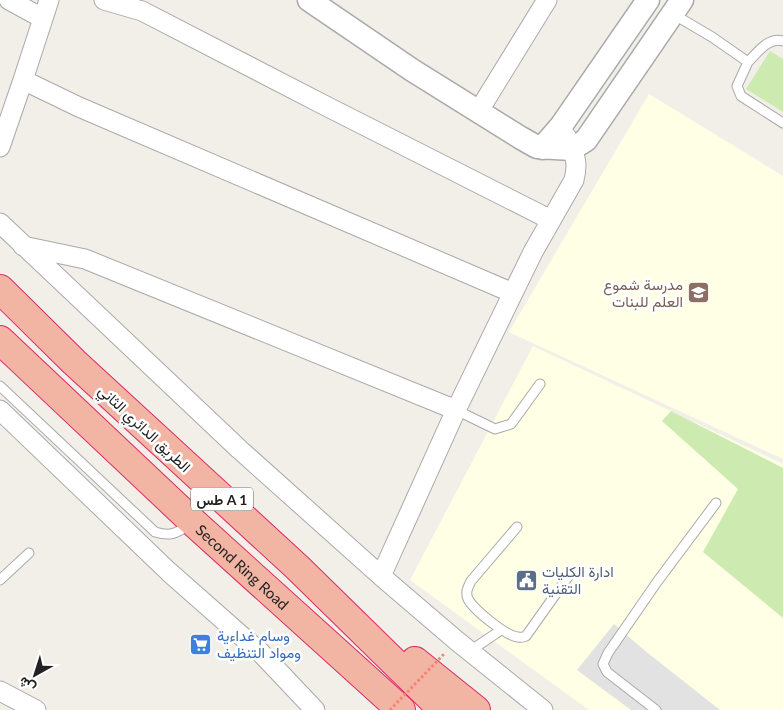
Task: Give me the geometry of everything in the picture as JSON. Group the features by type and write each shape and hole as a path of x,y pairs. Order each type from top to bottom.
{"highway":[{"name":"الطريق الدائري الثاني","path":"0,289 74,362 297,567 443,710"},
{"name":"Second Ring Road","path":"0,340 193,522 401,710"},
{"path":"297,567 476,710"},
{"path":"273,595 377,710"}],"street":[{"path":"9,0 42,18"},
{"path":"0,147 49,0"},
{"path":"104,0 142,11 551,220"},
{"path":"309,0 412,70 521,138 542,148 572,149 586,140 677,7"},
{"path":"478,112 547,0"},
{"path":"542,148 561,126 648,0"},
{"path":"23,80 80,107 513,293"},
{"path":"381,576 456,410 513,293 574,180 578,167 561,126"},
{"path":"0,223 239,449 381,576 544,710"},
{"path":"23,246 85,259 456,410"},
{"path":"0,410 169,572 261,653 315,710"},
{"path":"3,699 36,710"}],"lane":[{"path":"677,7 712,37 748,62"},
{"path":"783,41 768,41 748,62 737,86 741,96 783,123"},
{"path":"456,410 495,429 502,428 511,424 540,384"},
{"path":"0,386 155,532 173,535 193,522"},
{"path":"76,484 89,470"},
{"path":"656,710 607,672 603,664 608,653 656,582 716,503"},
{"path":"517,527 471,581 466,590 468,598 473,605 501,630 517,637 526,636 570,574"},
{"path":"0,580 29,553"},
{"path":"470,651 501,630"}],"path":[{"path":"390,710 445,653"}],"shaded area":[{"path":"649,94 783,176 783,459 509,332"},
{"path":"533,346 783,464 783,710 589,710 410,580"},
{"path":"614,624 720,710 631,710 577,670"}],"green space":[{"path":"770,51 783,59 783,112 746,89"},
{"path":"671,411 783,468 783,618 703,552 738,489 662,421"}],"place":[{"name":"مدرسة شموع العلم للبنات","path":"699,293"},
{"name":"ادارة الكليات التقنية","path":"526,580"},
{"name":"وسام غداءية ومواد التنظيف","path":"201,644"}]}
